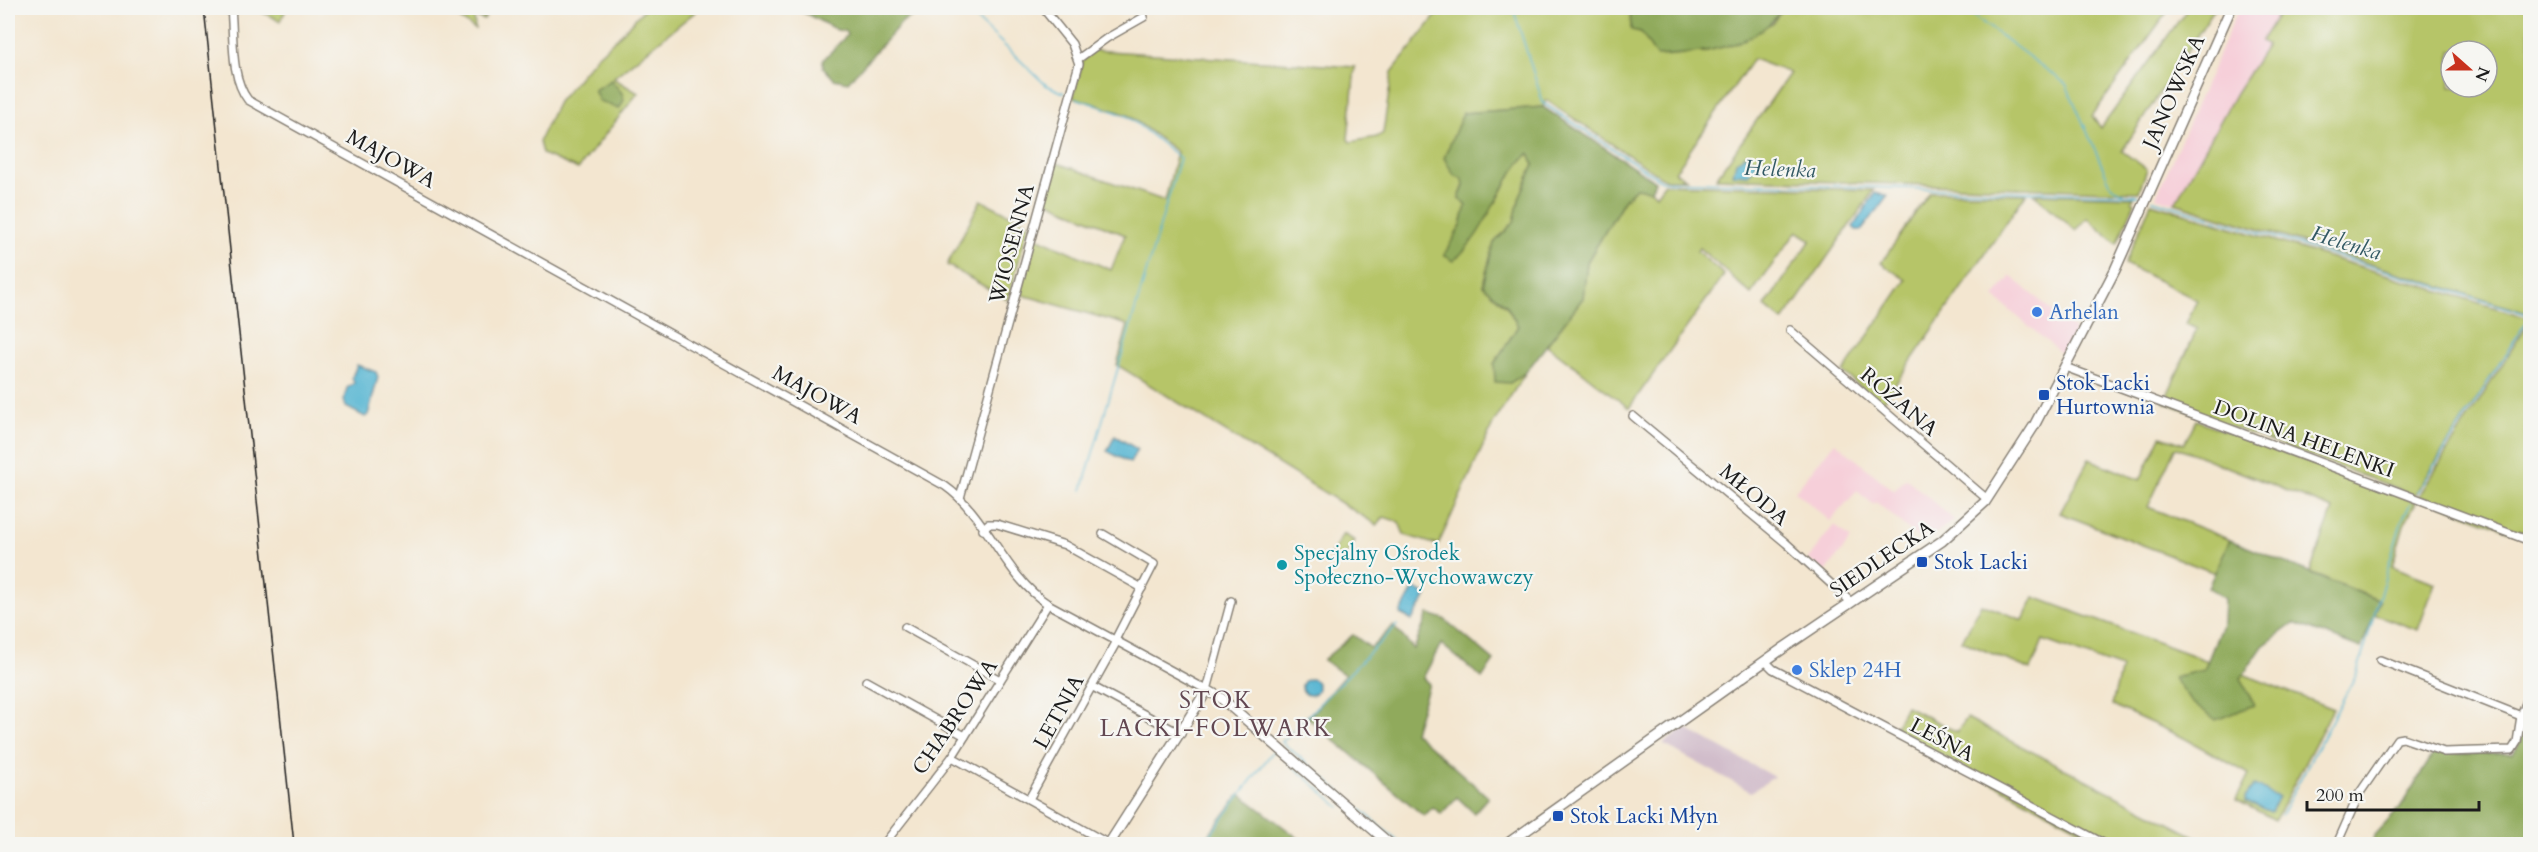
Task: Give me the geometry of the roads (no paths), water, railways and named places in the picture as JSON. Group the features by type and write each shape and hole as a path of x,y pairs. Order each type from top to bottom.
{"main road":[{"name":"JANOWSKA","path":"2150,191 2230,8"},
{"name":"SIEDLECKA","path":"1507,844 1765,661 1958,529 1988,499 2014,461 2065,367 2115,270 2150,191"},
{"path":"1109,844 1181,735 1207,690"},
{"name":"MAJOWA","path":"1207,690 1221,698 1390,844"}],"street":[{"name":"MAJOWA","path":"231,8 237,76 241,92 248,100 925,475 960,498 1027,588 1048,604 1207,690"},
{"path":"1043,8 1072,44 1078,59 1107,38 1144,17"},
{"name":"WIOSENNA","path":"960,498 1079,64 1078,59"},
{"name":"RÓŻANA","path":"1790,330 1988,499"},
{"name":"DOLINA HELENKI","path":"2065,367 2530,541"},
{"name":"MŁODA","path":"1633,416 1786,543 1851,602"},
{"path":"983,530 988,524 997,524 1065,545 1142,588"},
{"name":"LETNIA","path":"1029,799 1093,687 1154,564 1103,534"},
{"path":"1207,690 1231,601"},
{"name":"CHABROWA","path":"884,844 952,756 1048,604"},
{"path":"905,627 1000,680"},
{"path":"2380,660 2521,716"},
{"name":"LEŚNA","path":"1765,661 1773,669 2105,844"},
{"path":"866,681 965,736"},
{"path":"1093,687 1181,735"},
{"path":"2337,844 2360,794 2397,739 2403,738 2444,752 2512,750 2517,742 2521,716 2528,707 2530,692"},
{"path":"952,756 1109,844"}],"water":[{"path":"1745,155 1759,161 1748,175 1733,174 1736,162"},
{"path":"1875,193 1888,196 1862,230 1856,230 1853,227"},
{"path":"357,365 376,372 378,377 368,415 365,417 346,407 344,400 347,388 354,383 352,377"},
{"path":"1115,436 1137,449 1130,463 1107,451"},
{"path":"1414,588 1427,596 1412,620 1400,614"},
{"path":"1310,679 1316,681 1318,687 1316,693 1310,695 1304,693 1302,687 1304,681"},
{"path":"2254,785 2278,797 2271,812 2246,802 2245,798"}],"waterway":[{"path":"965,8 1046,85 1064,93"},
{"name":"Helenka","path":"1513,8 1543,103 1662,181 2139,195"},
{"path":"1963,8 2066,84 2111,185 2124,194"},
{"path":"1076,98 1127,116 1180,158 1082,490"},
{"name":"Helenka","path":"2153,200 2530,315"},
{"path":"2418,492 2530,316"},
{"path":"2281,815 2357,673 2402,520 2411,503"},
{"path":"1397,625 1282,742 1401,844"},
{"path":"1207,839 1274,750"},
{"path":"1287,761 1340,807"}],"railway":[{"path":"204,8 294,844"}],"place":[{"name":"Arhelan","path":"2037,312"},
{"name":"Stok Lacki Hurtownia","path":"2044,395"},
{"name":"Stok Lacki","path":"1922,562"},
{"name":"Specjalny Ośrodek Społeczno-Wychowawczy","path":"1282,565"},
{"name":"Sklep 24H","path":"1797,670"},
{"name":"Stok Lacki Młyn","path":"1558,816"}],"district":[{"name":"STOK LACKI-FOLWARK","path":"1216,714"}]}
